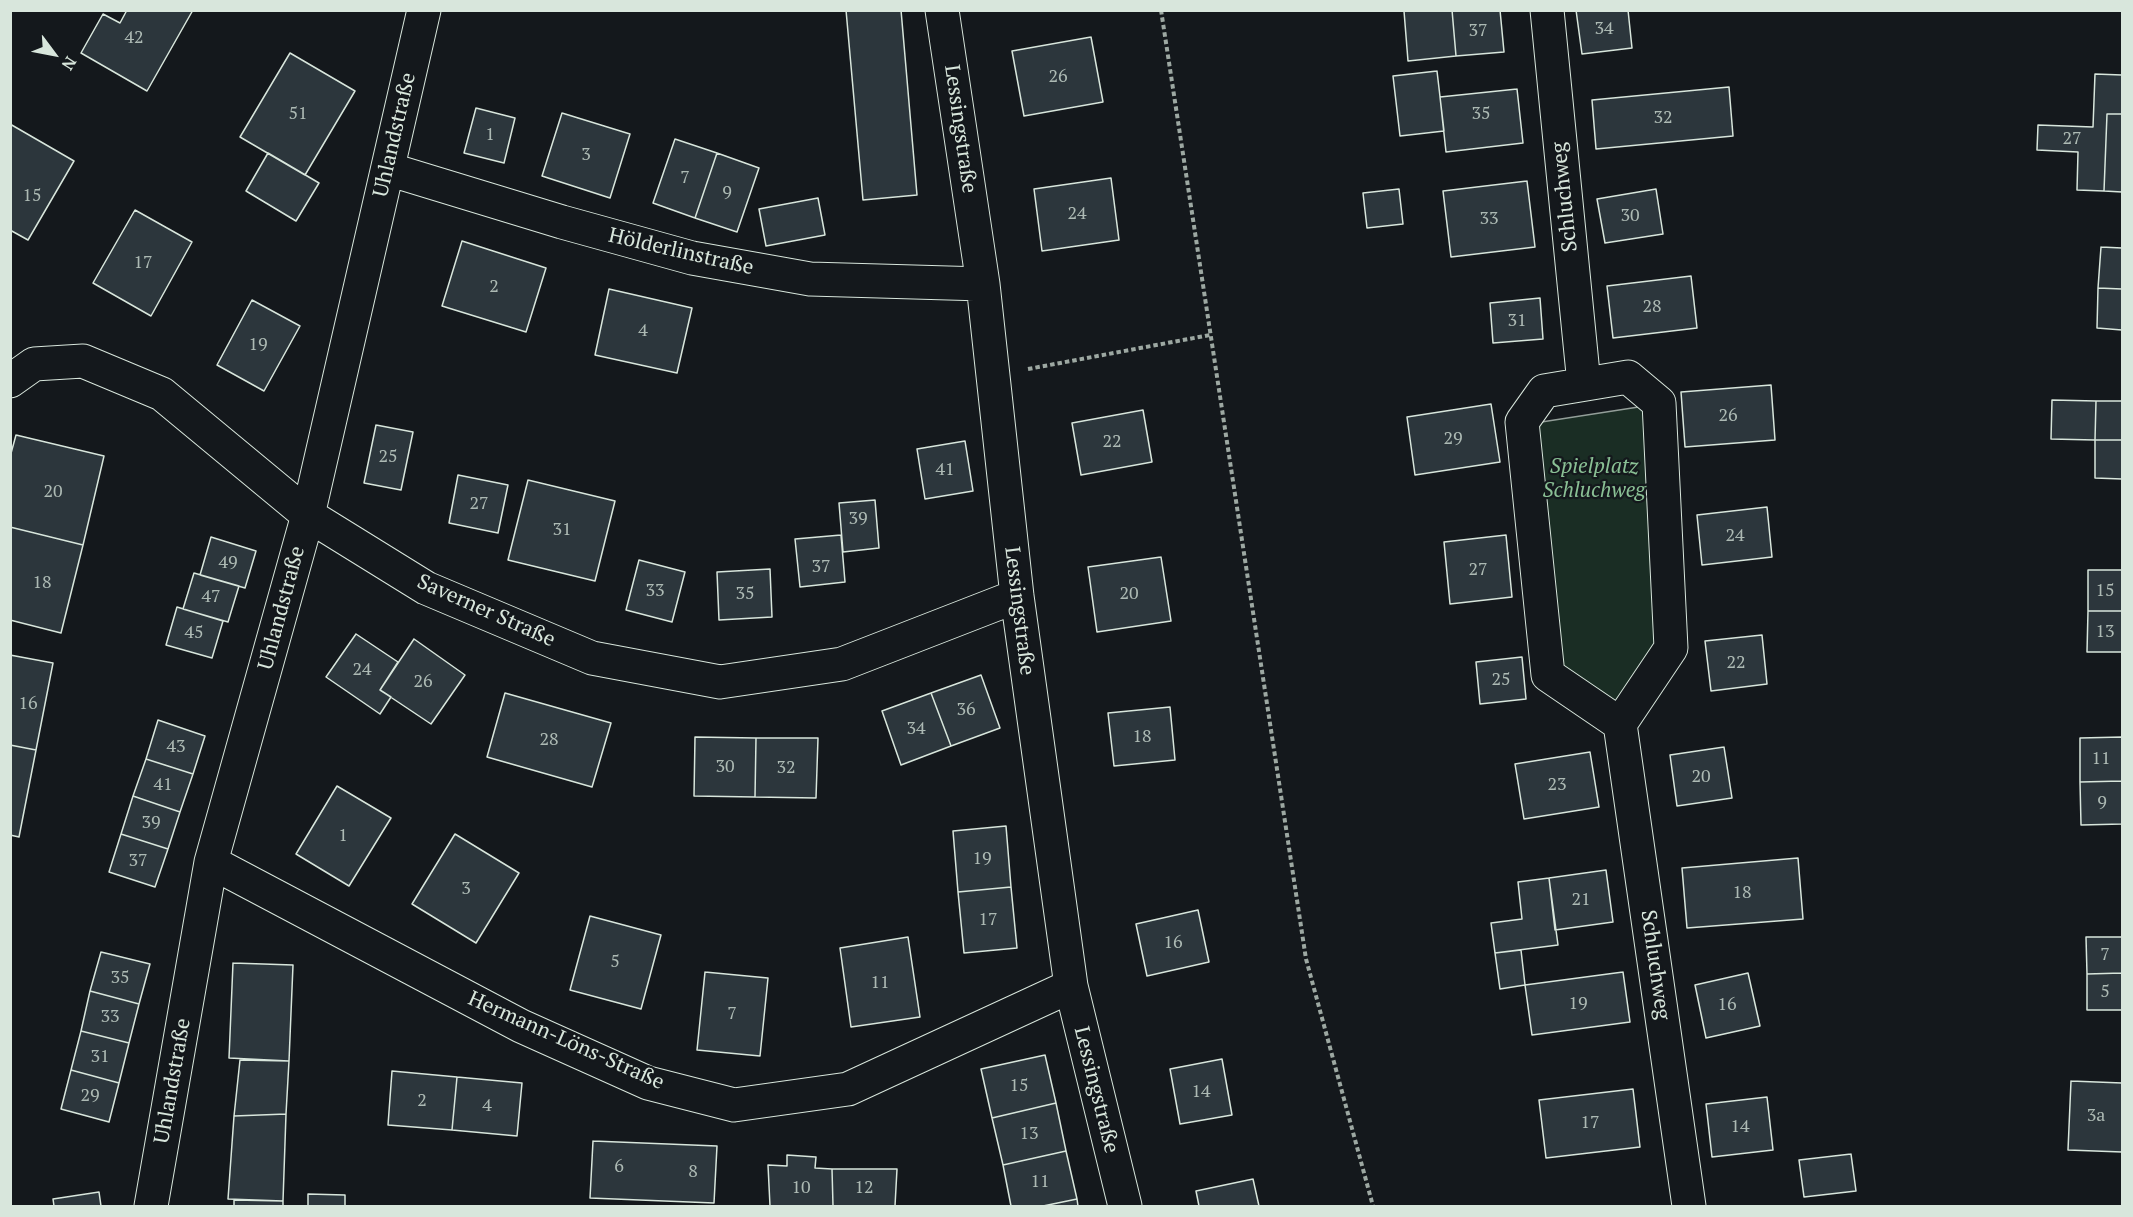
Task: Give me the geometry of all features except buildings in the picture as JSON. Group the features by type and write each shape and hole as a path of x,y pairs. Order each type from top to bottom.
{"street":[{"name":"Uhlandstraße","path":"151,1206 211,862 308,515 424,10"},
{"name":"Lessingstraße","path":"942,10 983,284 1017,596 1071,986 1125,1206"},
{"name":"Schluchweg","path":"1547,10 1584,384"},
{"name":"Hölderlinstraße","path":"388,169 562,222 692,258 810,279 983,284"},
{"name":"Saverner Straße","path":"10,381 34,364 83,361 162,394 308,515 426,588 592,658 720,682 842,664 1017,596"},
{"path":"1628,377 1659,403 1671,648 1620,724 1548,675 1522,422 1544,391 1628,377"},
{"name":"Schluchweg","path":"1620,724 1689,1206"},
{"name":"Hermann-Löns-Straße","path":"211,862 520,1026 648,1083 734,1106 848,1089 1071,986"}],"path":[{"path":"1161,10 1306,958 1373,1206"},
{"path":"992,376 1210,335"}],"green space":[{"name":"Spielplatz Schluchweg","path":"1645,406 1657,640 1617,705 1558,662 1535,423"}]}
